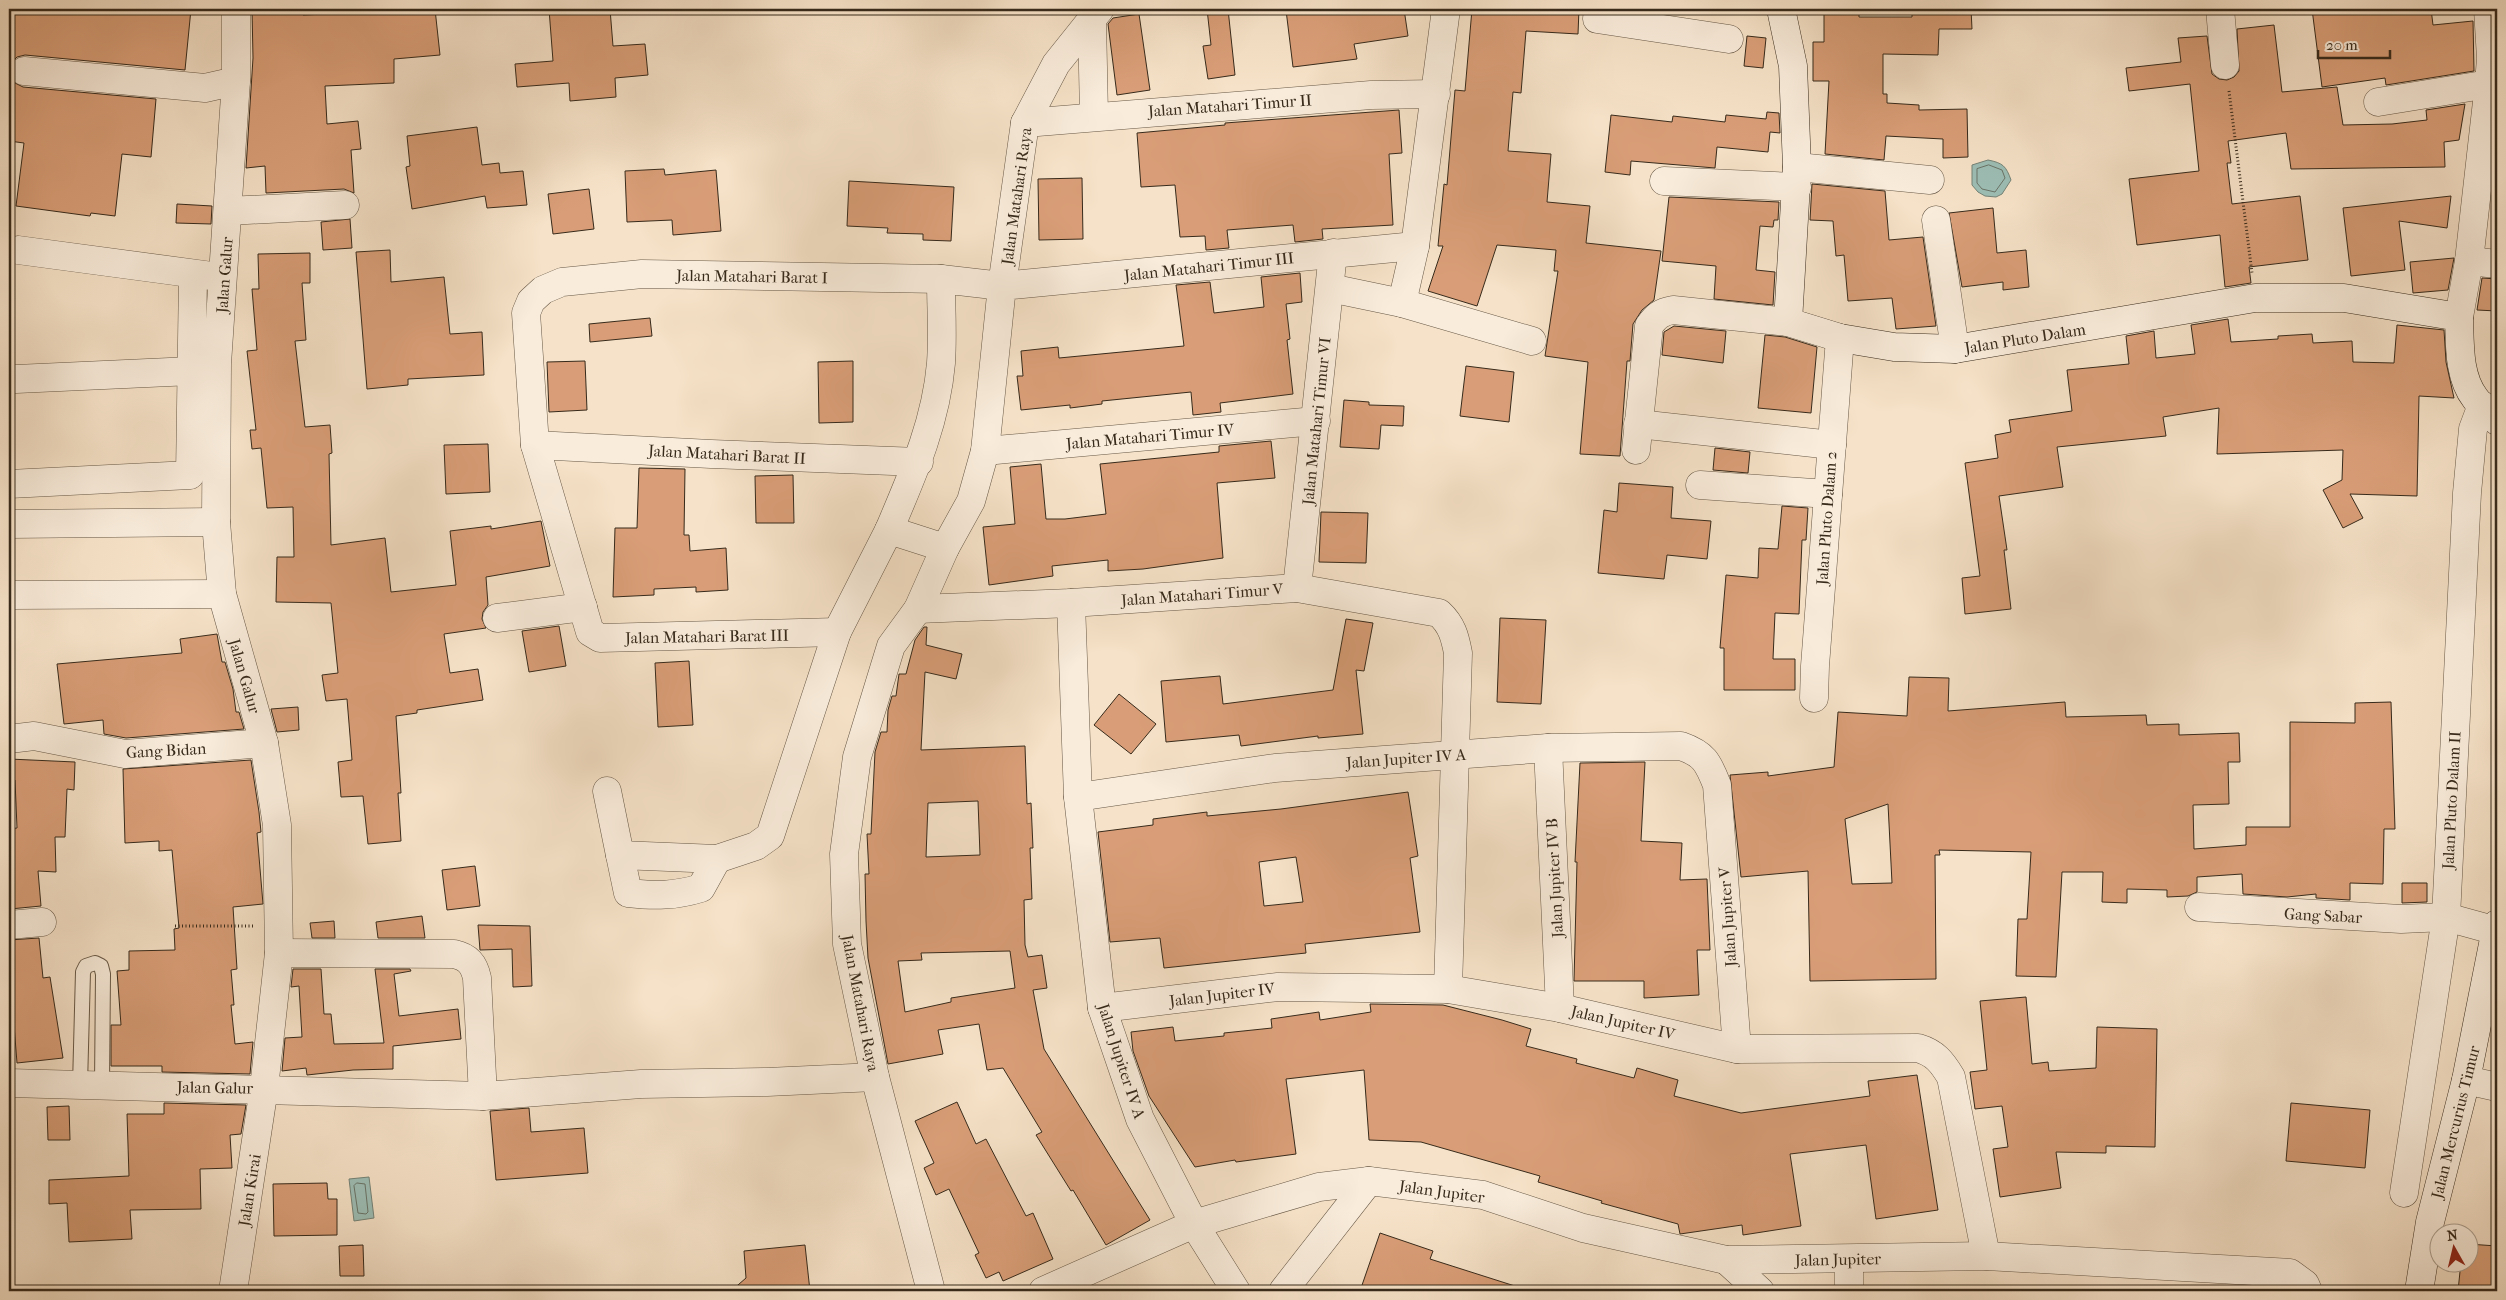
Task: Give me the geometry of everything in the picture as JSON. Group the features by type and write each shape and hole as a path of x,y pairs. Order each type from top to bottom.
{"street":[{"name":"Jalan Galur","path":"9,1083 264,1088 279,939 277,825 264,743 222,594 216,522 217,364 236,81 236,9"},
{"path":"1402,303 1415,246 1446,9"},
{"path":"1598,9 1597,19 1729,40"},
{"path":"1781,9 1793,66 1797,177 1788,322"},
{"path":"2220,9 2227,78"},
{"path":"2488,9 2491,58 2489,84 2469,261 2459,317 2460,356 2466,381 2474,398 2490,413"},
{"path":"1094,116 1096,14"},
{"name":"Jalan Matahari Raya","path":"931,1291 874,1076 847,944 844,854 856,757 891,646 918,608 945,548 971,501 985,451 1002,286 1025,123 1056,64 1096,14"},
{"path":"24,71 205,88 236,81"},
{"path":"2378,102 2489,84"},
{"name":"Jalan Matahari Timur II","path":"1025,123 1371,95 1436,94"},
{"path":"1664,181 1797,177 1930,180"},
{"path":"228,211 345,205"},
{"path":"1936,220 1955,350"},
{"name":"Jalan Matahari Timur III","path":"1002,286 1415,246"},
{"path":"18,250 224,278"},
{"name":"Jalan Matahari Timur VI","path":"1297,588 1333,254"},
{"path":"2469,261 2497,264"},
{"name":"Jalan Matahari Barat I","path":"584,614 535,444 526,313 531,301 542,290 562,282 642,274 941,279"},
{"path":"9,484 190,475 193,275"},
{"path":"620,855 717,859 756,846 770,836 837,632 888,530 919,462 931,418 940,364 941,279"},
{"name":"Jalan Matahari Raya","path":"941,279 1002,286"},
{"path":"1330,288 1402,303 1532,341"},
{"name":"Jalan Pluto Dalam","path":"1832,446 1637,437 1649,326 1663,312 1672,310 1788,322 1840,338 1894,347 1955,350 2255,298 2344,298 2459,317"},
{"name":"Jalan Pluto Dalam 2","path":"1814,698 1840,338"},
{"path":"16,380 192,371"},
{"name":"Jalan Pluto Dalam II","path":"2404,1193 2446,917 2467,493 2473,429 2490,413"},
{"name":"Jalan Matahari Timur IV","path":"985,451 1316,421"},
{"name":"Jalan Matahari Barat II","path":"535,444 711,454 919,462"},
{"path":"1700,485 1828,494"},
{"path":"9,524 216,522"},
{"path":"888,530 945,548"},
{"name":"Jalan Matahari Timur V","path":"918,608 1071,603 1297,588 1439,613 1448,621 1455,637 1458,653 1448,989"},
{"path":"9,595 186,592 222,594"},
{"name":"Jalan Jupiter IV A","path":"1071,603 1078,797 1102,1008 1140,1119 1194,1224 1236,1291"},
{"path":"497,618 584,614"},
{"name":"Jalan Matahari Barat III","path":"584,614 590,632 600,638 837,632"},
{"name":"Gang Bidan","path":"9,739 34,736 125,754 264,743"},
{"name":"Jalan Jupiter IV A","path":"1078,797 1275,768 1548,748 1680,746 1698,752 1710,767 1717,785"},
{"name":"Jalan Jupiter IV B","path":"1548,748 1560,1008"},
{"name":"Jalan Jupiter V","path":"1717,785 1737,1049"},
{"path":"607,791 628,893 657,896 680,894 701,888 717,859"},
{"name":"Gang Sabar","path":"2199,907 2401,919 2446,917 2497,927"},
{"path":"9,925 42,922"},
{"name":"Jalan Mercurius Timur","path":"2419,1291 2430,1222 2492,983 2497,927"},
{"path":"279,939 454,954 465,957 474,967 477,978 483,1096"},
{"name":"Jalan Jupiter IV","path":"1102,1008 1278,987 1448,989 1560,1008 1737,1049 1918,1048 1931,1052 1942,1062 1950,1077 1986,1256"},
{"path":"264,1088 483,1096 641,1084 767,1082 874,1076"},
{"path":"2466,1080 2497,1087"},
{"name":"Jalan Kirai","path":"233,1291 264,1088"},
{"path":"1283,1291 1369,1181"},
{"name":"Jalan Jupiter","path":"1043,1291 1194,1224 1319,1188 1369,1181 1483,1195 1583,1228 1726,1260 1849,1260 1986,1256 2290,1273 2305,1284 2308,1291"},
{"path":"1726,1260 1760,1291"},
{"path":"1849,1260 1849,1291"}],"lane":[{"path":"95,963 101,966 103,974 91,1085 83,972 86,966 95,963"}],"path":[{"path":"2227,78 2255,298"},
{"path":"175,926 279,939"}],"water":[{"path":"1988,160 2003,166 2011,180 2002,194 1996,197 1985,196 1972,185 1972,165"},
{"path":"369,1177 374,1218 354,1221 349,1179"}],"building":[{"path":"15,9 191,9 185,70 25,55 17,57 9,69"},
{"path":"252,9 302,9 303,15 376,12 376,9 435,9 440,55 394,59 394,83 325,86 327,124 358,121 361,149 351,150 354,193 344,189 266,193 265,166 246,168 253,58"},
{"path":"549,9 610,9 613,46 645,44 648,75 615,78 616,97 570,101 569,83 517,87 515,64 553,61"},
{"path":"1207,9 1228,9 1235,75 1208,79 1203,46 1211,45"},
{"path":"1404,9 1408,36 1354,44 1357,59 1293,67 1286,10"},
{"path":"1472,9 1579,9 1578,34 1526,31 1521,93 1513,92 1508,151 1551,154 1547,202 1590,206 1586,243 1661,251 1654,300 1642,310 1633,324 1630,361 1627,361 1620,456 1580,454 1588,362 1545,356 1558,271 1554,271 1556,250 1497,245 1477,306 1428,291 1443,246 1438,246 1444,184 1447,185 1455,90 1465,91"},
{"path":"1824,9 1859,9 1859,17 1912,17 1912,12 1920,12 1920,9 1971,9 1972,29 1939,29 1938,55 1883,54 1883,94 1887,94 1887,103 1919,105 1919,110 1967,109 1968,157 1943,158 1943,139 1886,136 1884,160 1825,154 1829,81 1813,81 1813,42 1824,42"},
{"path":"2312,9 2431,9 2433,25 2473,21 2474,71 2386,85 2385,78 2322,87"},
{"path":"1139,14 1150,90 1117,95 1108,24 1113,18"},
{"path":"2274,25 2282,92 2337,87 2343,125 2392,124 2427,120 2426,110 2465,104 2459,140 2444,142 2445,167 2291,169 2286,133 2228,141 2231,163 2227,163 2232,204 2300,196 2308,260 2249,267 2251,283 2225,287 2220,235 2137,245 2129,179 2199,171 2190,84 2129,91 2126,68 2181,62 2178,38 2207,36 2212,74 2219,79 2227,80 2234,77 2239,71 2237,29"},
{"path":"1747,36 1766,38 1763,68 1744,66"},
{"path":"9,72 15,83 23,87 156,99 151,157 122,154 115,216 91,213 90,216 16,206 24,143 9,141"},
{"path":"1399,110 1402,153 1389,154 1393,225 1322,229 1323,239 1295,242 1293,225 1227,230 1229,248 1206,250 1205,236 1180,237 1175,185 1141,187 1137,133 1225,125 1225,123"},
{"path":"1767,112 1779,113 1780,133 1770,132 1768,152 1717,147 1715,168 1631,161 1630,175 1605,172 1611,115 1672,122 1673,116 1725,122 1726,115 1766,119"},
{"path":"477,127 482,165 499,163 500,173 523,171 527,205 487,208 485,196 412,209 406,167 410,166 407,136"},
{"path":"664,169 665,175 716,170 721,231 673,235 672,220 627,222 625,171"},
{"path":"1082,178 1083,239 1039,240 1038,179"},
{"path":"849,181 954,187 951,241 923,240 923,234 887,233 888,228 847,226"},
{"path":"1812,184 1885,191 1889,240 1923,237 1936,326 1896,329 1892,298 1848,301 1844,255 1836,256 1833,221 1810,220"},
{"path":"589,189 594,229 553,234 548,194"},
{"path":"2451,196 2447,228 2399,221 2405,270 2351,276 2343,208"},
{"path":"1669,197 1779,202 1778,220 1774,220 1773,227 1760,226 1756,270 1775,272 1773,305 1714,299 1716,266 1662,261"},
{"path":"177,204 212,206 211,224 176,223"},
{"path":"1993,208 1997,253 2026,250 2029,287 2003,290 2003,282 1962,287 1949,213"},
{"path":"350,219 352,248 323,250 321,222"},
{"path":"390,250 391,282 444,277 450,334 482,332 484,375 408,379 408,385 367,389 356,252"},
{"path":"310,253 310,283 302,283 306,340 295,341 305,427 330,425 332,453 329,454 331,545 385,538 391,592 456,585 450,531 491,526 491,529 541,521 550,566 486,577 488,605 483,612 482,619 486,628 444,634 450,673 478,669 483,700 417,710 417,713 396,716 401,793 398,793 401,841 368,844 363,796 341,797 338,762 352,760 347,699 326,701 322,675 338,673 331,603 276,602 277,557 294,557 293,507 267,508 261,448 252,449 250,430 256,430 247,351 257,350 252,289 259,289 258,254"},
{"path":"2454,258 2448,290 2413,293 2410,262"},
{"path":"1300,273 1302,302 1286,304 1290,339 1287,340 1293,394 1220,403 1221,412 1193,415 1191,392 1102,401 1102,404 1070,408 1070,405 1021,410 1017,376 1023,376 1021,351 1058,347 1059,358 1184,346 1176,285 1210,282 1214,313 1264,307 1261,277"},
{"path":"2482,278 2497,279 2497,311 2477,310"},
{"path":"650,318 652,336 590,342 589,324"},
{"path":"2228,319 2231,342 2278,339 2278,336 2312,334 2313,343 2352,341 2353,362 2394,363 2397,325 2444,330 2446,362 2454,398 2419,396 2417,496 2350,494 2363,518 2343,528 2323,490 2342,480 2343,450 2217,454 2219,408 2163,417 2166,436 2057,447 2063,487 1999,496 2007,550 2004,550 2011,609 1965,614 1962,578 1980,576 1965,463 1998,458 1995,435 2011,432 2009,420 2072,411 2067,370 2129,364 2126,336 2154,331 2156,358 2195,354 2191,325"},
{"path":"1674,326 1726,331 1723,363 1662,355 1664,332"},
{"path":"1765,335 1785,337 1817,347 1811,413 1758,408"},
{"path":"585,361 587,410 549,412 547,362"},
{"path":"853,361 853,422 819,423 818,362"},
{"path":"1466,366 1514,372 1509,422 1460,416"},
{"path":"1344,400 1369,402 1369,405 1404,406 1403,426 1381,425 1379,449 1340,447"},
{"path":"1271,441 1275,478 1217,483 1223,558 1143,569 1108,571 1108,560 1052,566 1053,576 989,585 983,527 1015,524 1010,467 1041,464 1046,519 1065,519 1106,514 1100,464 1219,452 1219,446"},
{"path":"488,444 490,492 446,494 444,445"},
{"path":"1715,448 1750,452 1748,473 1713,470"},
{"path":"639,468 685,469 684,535 689,535 690,551 726,548 728,590 696,592 696,587 654,589 654,595 613,597 615,528 637,528"},
{"path":"793,475 794,523 756,523 755,476"},
{"path":"1619,483 1673,487 1671,518 1711,521 1707,559 1667,555 1664,579 1598,573 1604,510 1617,512"},
{"path":"1782,506 1808,508 1806,540 1802,540 1799,614 1775,613 1773,659 1795,659 1795,690 1724,690 1724,648 1720,648 1726,575 1758,578 1759,548 1778,549"},
{"path":"1321,512 1368,513 1366,563 1319,562"},
{"path":"1500,618 1546,620 1541,704 1497,702"},
{"path":"1346,619 1373,623 1364,671 1356,670 1363,734 1318,738 1318,736 1241,746 1239,735 1166,742 1161,681 1220,676 1223,704 1333,690"},
{"path":"559,626 566,666 529,672 522,631"},
{"path":"924,627 927,627 926,645 962,654 956,679 925,672 921,750 1025,746 1027,804 1031,803 1033,848 1030,848 1032,899 1024,900 1025,945 1028,957 1042,955 1047,988 1033,990 1044,1049 1150,1220 1106,1245 1073,1190 1071,1191 1036,1135 1042,1132 1003,1068 987,1070 979,1024 938,1030 943,1054 888,1064 868,958 865,874 869,874 867,834 871,834 875,752 881,732 887,732 888,710 892,696 896,696 899,674 906,674 915,640","holes":["978,801 980,855 926,857 928,803","1010,951 1015,988 951,998 951,1002 905,1012 898,961 922,960 921,953"]},
{"path":"217,634 222,662 225,662 233,689 236,712 239,712 244,729 126,738 104,734 103,720 64,724 57,664 182,653 180,639"},
{"path":"689,661 693,725 658,727 655,663"},
{"path":"1909,677 1949,678 1948,711 2065,702 2066,717 2146,715 2147,725 2179,724 2179,735 2239,733 2240,762 2228,762 2229,804 2193,805 2194,849 2246,845 2246,827 2290,827 2290,722 2355,723 2355,703 2391,702 2395,829 2384,829 2383,884 2350,883 2350,900 2316,898 2316,894 2287,897 2243,894 2242,874 2197,877 2197,892 2188,896 2167,897 2167,890 2127,889 2127,903 2102,902 2103,872 2062,872 2056,977 2016,976 2018,919 2027,919 2031,852 1939,850 1940,855 1935,855 1936,979 1810,981 1808,871 1741,877 1730,775 1768,772 1768,776 1834,767 1838,712 1907,716","holes":["1888,804 1892,883 1852,884 1845,819"]},
{"path":"1119,694 1156,724 1131,754 1094,725"},
{"path":"298,707 299,730 277,732 271,709"},
{"path":"9,759 75,762 74,790 67,789 65,837 55,837 56,872 38,871 41,906 10,909 9,829 17,828 15,780 9,781"},
{"path":"251,760 261,832 257,833 263,904 233,907 237,969 231,970 234,1005 231,1005 235,1044 253,1042 250,1074 162,1072 162,1066 111,1066 111,1025 121,1025 117,971 129,970 129,951 175,950 174,929 179,928 172,850 159,851 159,841 125,843 123,769"},
{"path":"1645,762 1641,841 1682,843 1680,880 1707,879 1710,950 1697,950 1699,995 1644,998 1644,981 1574,981 1577,862 1575,862 1580,763"},
{"path":"1408,792 1418,856 1410,858 1420,932 1305,944 1306,953 1164,968 1160,938 1110,942 1098,832 1153,825 1153,819 1207,812 1207,816 1281,809","holes":["1296,857 1303,902 1264,906 1259,862"]},
{"path":"475,866 480,906 447,910 442,870"},
{"path":"2402,883 2427,883 2427,902 2402,903"},
{"path":"422,916 425,938 378,938 376,922"},
{"path":"334,921 335,938 312,938 310,923"},
{"path":"478,925 530,926 532,986 513,987 512,949 480,950"},
{"path":"39,938 43,978 50,977 63,1058 17,1063 14,1025 9,1026 9,940"},
{"path":"293,969 321,969 324,1014 331,1014 334,1044 384,1043 375,969 410,969 411,971 394,974 399,1016 458,1009 461,1039 393,1046 393,1069 353,1070 307,1075 306,1068 282,1071 285,1038 302,1037 299,986 291,987"},
{"path":"2026,997 2032,1064 2048,1062 2049,1071 2096,1068 2097,1027 2157,1029 2155,1147 2106,1146 2106,1153 2056,1152 2061,1188 2000,1197 1993,1149 2008,1147 2002,1106 1975,1109 1970,1072 1987,1070 1980,1001"},
{"path":"1370,1004 1443,1005 1502,1020 1531,1029 1526,1046 1577,1059 1576,1063 1634,1078 1637,1068 1678,1080 1674,1096 1741,1113 1870,1096 1868,1081 1917,1075 1938,1210 1876,1219 1866,1145 1790,1154 1801,1226 1743,1235 1742,1225 1680,1234 1678,1224 1601,1203 1602,1201 1538,1182 1540,1176 1421,1142 1369,1140 1364,1070 1286,1079 1296,1154 1236,1162 1235,1160 1195,1167 1149,1096 1133,1051 1131,1032 1173,1027 1175,1041 1224,1036 1224,1033 1272,1028 1271,1019 1319,1012 1320,1020 1371,1012"},
{"path":"957,1102 976,1144 986,1139 1026,1216 1033,1213 1053,1259 1003,1281 999,1272 986,1278 975,1255 979,1253 949,1189 936,1195 924,1168 934,1163 915,1121"},
{"path":"164,1103 246,1105 241,1134 230,1135 232,1168 200,1169 201,1209 130,1210 132,1239 69,1242 67,1203 49,1204 49,1180 129,1176 127,1114 164,1114"},
{"path":"2291,1103 2370,1110 2365,1168 2286,1161"},
{"path":"69,1106 70,1140 48,1140 47,1107"},
{"path":"529,1108 531,1132 584,1128 588,1173 496,1180 490,1111"},
{"path":"327,1183 328,1199 337,1199 337,1235 274,1236 273,1184"},
{"path":"1380,1233 1433,1251 1430,1259 1518,1287 1518,1291 1360,1291"},
{"path":"363,1245 364,1276 340,1276 339,1246"},
{"path":"805,1245 810,1291 731,1291 746,1278 744,1251"},
{"path":"2478,1245 2497,1246 2497,1291 2458,1291 2460,1272 2478,1272"}]}
